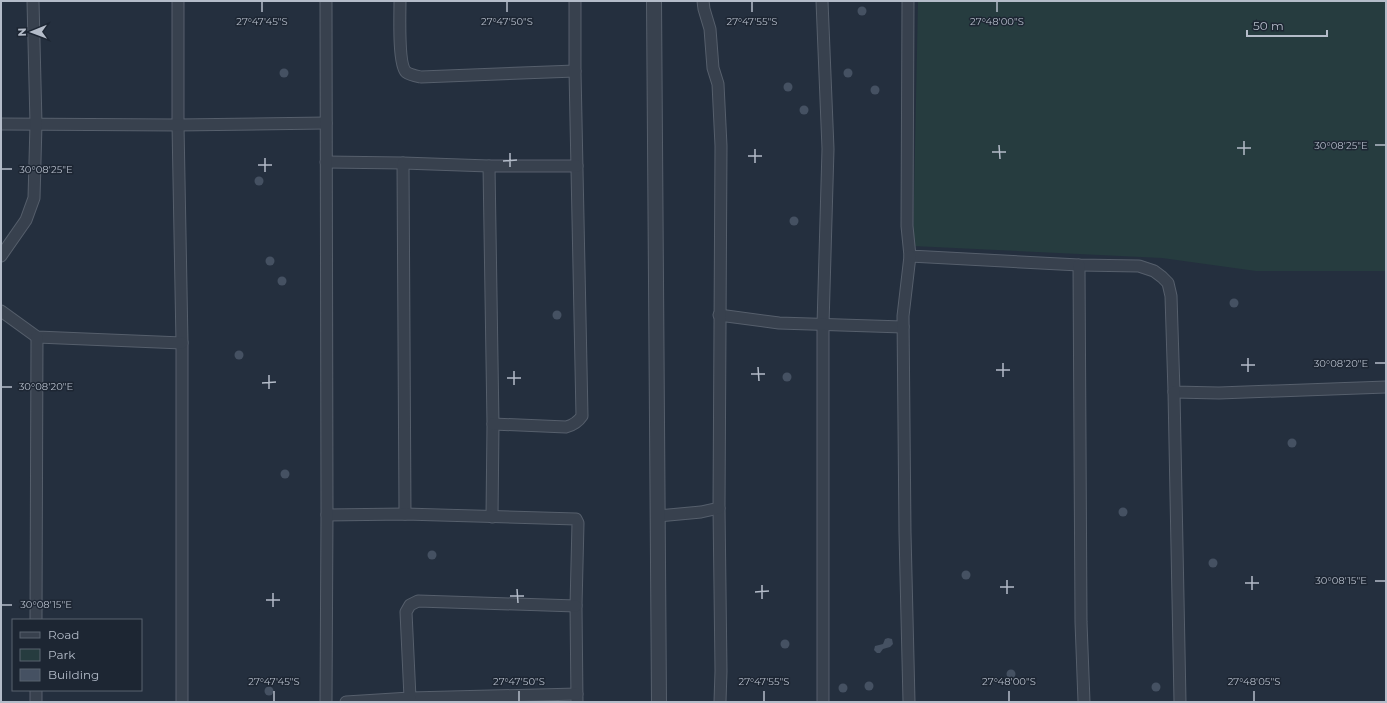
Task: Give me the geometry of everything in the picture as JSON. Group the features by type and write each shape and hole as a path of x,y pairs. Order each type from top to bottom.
{"street":[{"path":"1,256 26,220 34,198 36,124 33,1"},
{"path":"178,1 178,125 182,343 182,702"},
{"path":"326,1 326,702"},
{"path":"400,1 400,53 403,66 406,71 412,75 421,77 575,71"},
{"path":"493,424 566,427 575,424 582,416 575,1"},
{"path":"654,1 659,702"},
{"path":"703,1 710,29 711,59 718,84 721,146 719,315 720,702"},
{"path":"822,1 828,149 823,325 823,702"},
{"path":"908,1 908,226 910,256 903,327 908,702"},
{"path":"1,124 178,125 326,123"},
{"path":"326,162 489,166 577,166"},
{"path":"403,163 404,514"},
{"path":"489,166 493,424 492,516"},
{"path":"910,256 1079,265 1139,266 1154,270 1168,283 1171,296 1174,392 1180,702"},
{"path":"1079,265 1081,622 1084,702"},
{"path":"1,311 37,337 182,343"},
{"path":"719,315 779,323 903,327"},
{"path":"36,619 37,337"},
{"path":"1174,392 1219,393 1386,387"},
{"path":"658,516 701,512 719,508"},
{"path":"327,514 404,514 576,519 578,523 576,606 577,698 410,698 346,702"},
{"path":"410,698 406,612 408,607 413,603 418,601 576,606"},
{"path":"36,691 36,702"}],"green space":[{"path":"918,1 1386,1 1386,271 1256,271 1162,258 913,246"}],"building":[{"path":"860,7 864,7 866,11 864,15 860,15 858,13 858,9"},
{"path":"284,68 289,73 284,78 279,73"},
{"path":"848,68 853,73 848,78 843,73"},
{"path":"788,82 793,87 788,92 783,87"},
{"path":"875,85 880,90 875,95 870,90"},
{"path":"804,105 809,110 804,115 799,110"},
{"path":"259,176 264,181 259,186 254,181"},
{"path":"794,216 799,221 794,226 789,221"},
{"path":"268,257 272,257 274,261 272,265 268,265 266,263 266,259"},
{"path":"282,276 287,281 282,286 277,281"},
{"path":"1234,298 1239,303 1234,308 1229,303"},
{"path":"555,311 559,311 561,315 559,319 555,319 553,317 553,313"},
{"path":"239,350 244,355 239,360 234,355"},
{"path":"787,372 792,377 787,382 782,377"},
{"path":"1290,439 1294,439 1296,443 1294,447 1290,447 1288,445 1288,441"},
{"path":"285,469 290,474 285,479 280,474"},
{"path":"1123,507 1128,512 1123,517 1118,512"},
{"path":"432,550 437,555 432,560 427,555"},
{"path":"1213,558 1218,563 1213,568 1208,563"},
{"path":"966,570 971,575 966,580 961,575"},
{"path":"785,639 790,644 785,649 780,644"},
{"path":"885,639 892,639 893,644 890,647 883,649 880,653 877,653 874,650 875,646 883,644"},
{"path":"1011,669 1016,674 1011,679 1006,674"},
{"path":"869,681 874,686 869,691 864,686"},
{"path":"1156,682 1161,687 1156,692 1151,687"},
{"path":"843,683 848,688 843,693 838,688"},
{"path":"269,686 274,691 269,696 264,691"}]}
